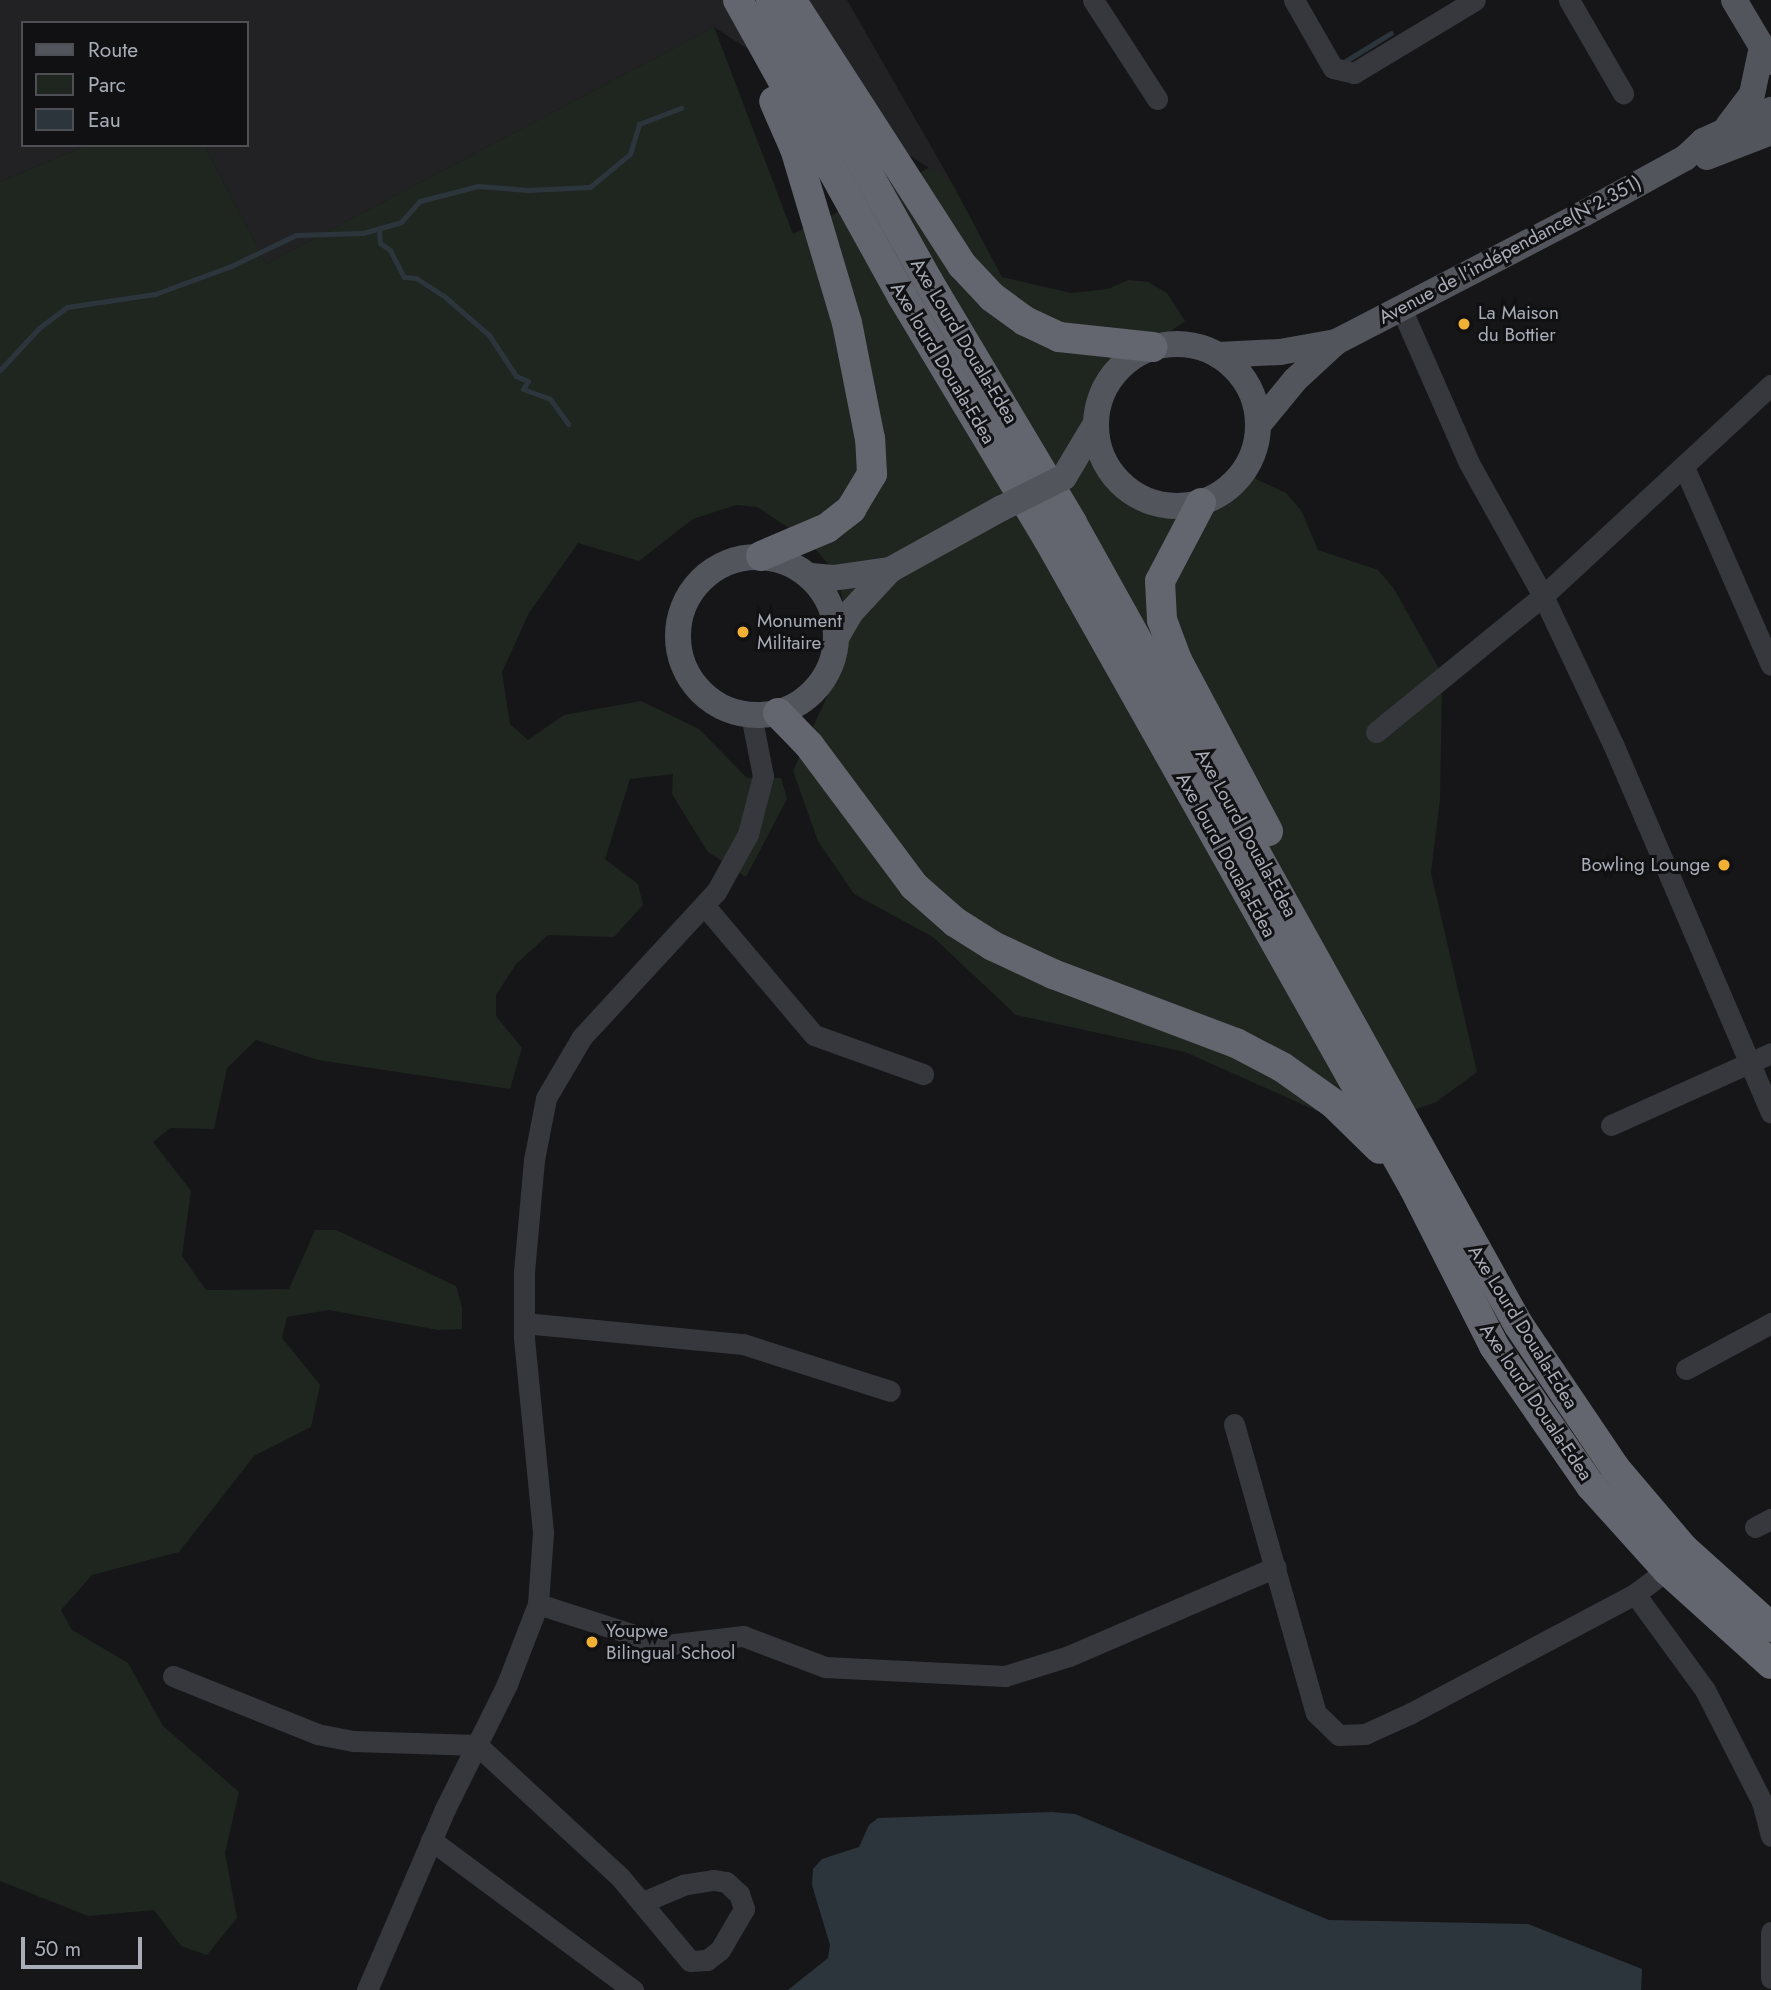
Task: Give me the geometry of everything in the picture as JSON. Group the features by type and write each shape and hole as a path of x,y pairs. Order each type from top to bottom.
{"highway":[{"path":"732,0 796,149 847,323 870,439 872,474 851,509 827,528 761,556"},
{"name":"Axe lourd Douala-Edea","path":"738,0 902,296 1048,539 1414,1188 1494,1346 1591,1486 1667,1570 1771,1664"},
{"name":"Axe Lourd Douala-Edea","path":"771,0 1344,1008 1435,1180 1562,1393 1615,1468 1684,1549 1771,1628"},
{"path":"790,0 962,265 992,297 1025,321 1059,337 1153,347"},
{"path":"1201,503 1160,581 1162,620 1177,660 1276,846 1344,1008"},
{"path":"764,714 809,745 907,878 955,922 993,946 1053,974 1224,1038 1282,1067 1365,1131 1414,1188"}],"main road":[{"path":"1734,0 1768,45"},
{"path":"1721,132 1752,94 1768,45 1755,0"},
{"name":"Avenue de l'indépendance(N°2.351)","path":"1259,424 1295,380 1336,342 1685,158 1703,141 1771,110"},
{"name":"Avenue de l'indépendance(N°2.351)","path":"1685,158 1709,157 1771,132"},
{"name":"Avenue de l'indépendance(N°2.351)","path":"1218,355 1280,352 1336,342"},
{"path":"1064,477 1095,425 1107,384 1121,366 1153,347 1181,344 1218,355 1238,371 1254,397 1259,424 1252,458 1243,473 1217,496 1201,503 1173,506 1146,499 1121,482 1100,449 1095,425"},
{"path":"837,636 850,612 890,570 1002,508 1064,477 1121,482"},
{"path":"761,556 787,562 810,576 830,603 837,636 834,657 814,692 764,714 724,708 702,692 685,670 678,643 680,615 691,590 710,571 734,559 761,556"},
{"path":"810,576 833,578 890,570"}],"street":[{"path":"1093,0 1157,99"},
{"path":"1294,0 1333,68 1354,73 1365,69 1475,0"},
{"path":"1569,0 1623,93"},
{"path":"1401,308 1469,463 1543,596 1614,744 1771,1113"},
{"path":"1376,732 1543,596 1771,385"},
{"path":"1685,467 1771,665"},
{"path":"367,1990 432,1840 507,1684 538,1604 543,1532 524,1322 534,1160 546,1098 582,1037 716,892 758,809 763,776 764,714"},
{"path":"704,905 814,1035 923,1073"},
{"path":"1611,1125 1771,1053"},
{"path":"524,1322 743,1344 890,1391"},
{"path":"1686,1369 1771,1323"},
{"path":"1234,1424 1316,1713 1329,1730 1352,1738 1411,1713 1635,1594 1667,1570"},
{"path":"538,1604 666,1645 743,1636 825,1667 1004,1676 1069,1657 1276,1567"},
{"path":"1635,1594 1705,1690 1762,1802 1771,1836"},
{"path":"173,1676 317,1734 354,1741 477,1745 643,1902 681,1955 700,1963 720,1950 744,1909 739,1894 726,1882 713,1880 683,1885 643,1902"},
{"path":"432,1840 633,1990"},
{"path":"1771,1932 1771,1978"}],"shaded area":[{"path":"0,0 847,0 952,183 714,27 266,264 205,147 248,147 248,21 21,21 21,147 82,147 0,182"}],"green space":[{"path":"714,27 793,234 931,167 952,183 1002,277 1071,293 1108,289 1128,280 1148,282 1167,293 1185,321 1121,366 1098,406 1095,426 1109,468 1146,499 1173,506 1217,496 1243,473 1286,493 1301,510 1318,550 1378,570 1394,589 1438,667 1442,688 1440,799 1431,873 1477,1072 1436,1102 1360,1130 1185,1052 1016,1015 933,937 854,894 818,841 793,771 834,681 846,619 838,575 807,540 757,507 736,505 693,519 639,561 578,543 529,613 502,672 510,724 528,740 564,715 641,701 699,729 747,778 781,778 787,799 746,877 707,851 672,794 673,774 630,779 605,859 638,884 643,905 614,937 548,935 516,964 496,995 496,1016 522,1048 510,1089 318,1060 256,1040 227,1068 214,1129 170,1128 153,1142 191,1191 182,1256 206,1290 289,1289 315,1230 336,1230 456,1286 462,1307 462,1329 438,1330 329,1310 287,1317 282,1338 320,1385 311,1427 254,1456 179,1552 92,1575 61,1610 72,1630 128,1663 163,1726 239,1792 225,1853 237,1918 207,1955 181,1946 154,1910 88,1916 0,1881 0,182 82,147 205,147 266,264"}],"water":[{"path":"1052,1812 1075,1814 1329,1920 1528,1924 1642,1969 1641,1990 788,1990 828,1958 830,1945 812,1885 813,1869 822,1859 859,1847 869,1825 878,1818"}],"waterway":[{"path":"1344,62 1391,33"},
{"path":"0,370 39,328 67,307 155,294 231,266 296,235 363,233 401,222 420,201 478,186 528,190 590,187 630,154 639,124 681,108"},
{"path":"379,231 380,243 390,250 404,277 416,278 444,296 489,335 516,376 528,381 523,389 550,399 568,424"}],"place":[{"name":"La Maison du Bottier","path":"1464,324"},
{"name":"Monument Militaire","path":"743,632"},
{"name":"Bowling Lounge","path":"1724,865"},
{"name":"Youpwe Bilingual School","path":"592,1642"}]}
